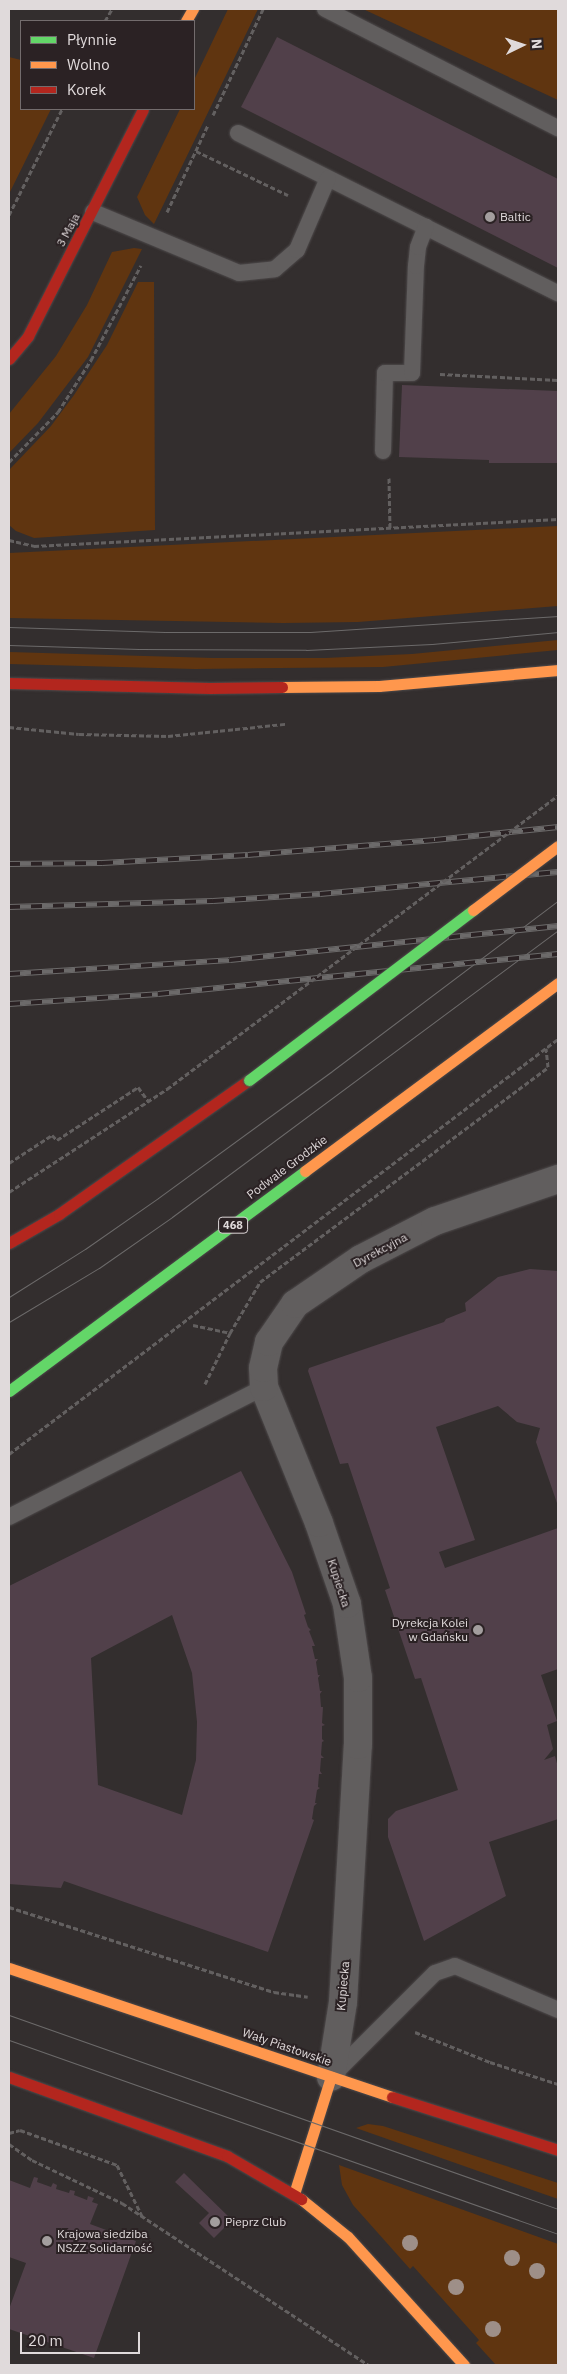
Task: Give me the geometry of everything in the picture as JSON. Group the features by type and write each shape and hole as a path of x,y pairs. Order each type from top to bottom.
{"main road":[{"name":"3 Maja","path":"9,359 28,336 93,212 143,110"},
{"path":"9,684 210,688 379,686 558,670"},
{"path":"9,1243 59,1214 250,1080 558,846"},
{"name":"Podwale Grodzkie","path":"9,1392 558,983"},
{"name":"Wały Piastowskie","path":"9,1968 331,2077 558,2150"},
{"path":"9,2077 227,2156 294,2194 348,2237 464,2365"},
{"path":"294,2194 331,2077"}],"street":[{"name":"Dyrekcyjna","path":"264,1387 263,1368 269,1342 295,1304 323,1283 361,1259 435,1221 558,1179"},
{"name":"Kupiecka","path":"264,1387 319,1523 348,1604 358,1678 358,1745 343,2002 331,2077"}],"lane":[{"path":"325,9 558,128"},
{"path":"238,133 558,293"},
{"path":"93,212 239,273 275,269 297,250 328,178"},
{"path":"383,451 385,373 412,373 416,266 418,247 426,226"},
{"path":"9,1517 264,1387"},
{"path":"331,2077 434,1973 455,1966 558,2010"}],"path":[{"path":"106,20 112,9"},
{"path":"9,215 62,110"},
{"path":"196,152 315,208"},
{"path":"412,373 558,380"},
{"path":"383,451 389,456 390,528"},
{"path":"9,540 34,546 558,519"},
{"path":"9,1192 167,1089 558,795"},
{"path":"9,1454 558,1039"},
{"path":"193,1325 230,1333 260,1282 548,1067 546,1048"},
{"path":"9,1163 52,1135 57,1140 138,1087 148,1101"},
{"path":"9,1907 274,1992 343,2002"},
{"path":"9,2133 20,2130 117,2165 142,2216"},
{"path":"9,2144 32,2160 122,2203 368,2365"}],"shaded area":[{"path":"228,9 258,9 154,224 145,215 137,197 180,110 195,110 195,78"},
{"path":"363,9 558,9 558,100"},
{"path":"9,57 20,60 20,110 51,110 9,194"},
{"path":"134,248 142,249 88,357 38,423 9,453 9,414 56,356 87,305 112,252"},
{"path":"138,282 154,282 155,530 34,538 16,531 9,525 9,470 51,426 74,395 107,345"},
{"path":"558,526 558,606 358,622 283,623 9,618 9,553"},
{"path":"558,640 558,650 383,667 195,669 9,664 9,652 213,658 325,658 412,654"},
{"path":"368,2124 383,2126 558,2183 558,2199 356,2128"},
{"path":"339,2165 558,2244 558,2365 496,2365 476,2343 479,2340 413,2266 410,2269 353,2205 342,2185"}],"building":[{"path":"277,37 558,179 558,268 241,107"},
{"path":"402,385 558,391 558,463 489,463 489,460 399,457"},
{"name":"Dyrekcja Kolei w Gdańsku","path":"530,1269 558,1271 558,1506 536,1442 540,1428 517,1422 498,1406 436,1427 475,1540 439,1552 445,1568 558,1528 558,1669 541,1675 557,1721 547,1725 553,1749 544,1760 555,1756 558,1767 558,1819 489,1842 506,1896 424,1941 388,1837 388,1819 396,1811 458,1790 421,1678 415,1679 385,1590 390,1588 348,1463 340,1464 308,1371 309,1368 444,1322 446,1319 466,1311 465,1303 498,1277"},
{"path":"241,1471 292,1572 306,1614 304,1615 311,1630 309,1631 315,1646 312,1646 315,1659 318,1659 316,1662 318,1675 320,1675 318,1678 320,1691 322,1691 320,1694 321,1707 323,1707 322,1723 325,1725 322,1726 322,1739 324,1741 322,1742 321,1755 324,1758 321,1758 320,1771 322,1774 319,1774 318,1787 320,1788 317,1790 315,1803 317,1803 314,1806 312,1819 314,1820 268,1952 64,1881 61,1888 9,1884 9,1586","holes":["172,1615 192,1673 197,1722 196,1760 182,1815 98,1785 91,1658"]},
{"path":"184,2173 232,2220 214,2238 199,2223 209,2213 175,2182"},
{"path":"34,2177 38,2178 37,2182 51,2187 53,2183 57,2185 56,2189 69,2193 70,2190 75,2191 74,2195 87,2200 88,2196 94,2198 92,2202 98,2204 90,2224 136,2241 94,2358 9,2329 9,2309 26,2263 9,2257 9,2180 30,2188"}],"tram line":[{"path":"9,627 165,632 310,632 558,616"},
{"path":"9,645 139,649 306,650 432,644 558,632"},
{"path":"9,1297 85,1249 158,1198 332,1071 558,901"},
{"path":"9,1322 99,1268 172,1217 558,930"},
{"path":"9,2015 558,2209"},
{"path":"9,2040 558,2234"}],"railway":[{"path":"9,864 102,863 248,855 435,840 558,827"},
{"path":"9,907 213,901 320,894 558,872"},
{"path":"9,974 230,960 558,926"},
{"path":"9,1004 158,994 558,954"}],"traffic: fast":[{"path":"249,1080 473,910"},
{"path":"9,1391 305,1171"}],"traffic: slow":[{"path":"187,20 193,9"},
{"path":"282,687 379,686 558,670"},
{"path":"473,910 558,846"},
{"path":"305,1171 558,983"},
{"path":"9,1968 392,2097"},
{"path":"294,2194 331,2077"},
{"path":"301,2199 348,2237 464,2365"}],"traffic: jam":[{"path":"9,359 28,336 142,110"},
{"path":"9,683 210,688 282,687"},
{"path":"9,1243 59,1214 249,1080"},
{"path":"9,2077 227,2156 301,2199"},
{"path":"392,2097 558,2150"}],"place":[{"name":"Baltic","path":"490,217"},
{"name":"Dyrekcja Kolei w Gdańsku","path":"478,1630"},
{"name":"Pieprz Club","path":"215,2222"},
{"name":"Krajowa siedziba NSZZ Solidarność","path":"47,2241"}]}
